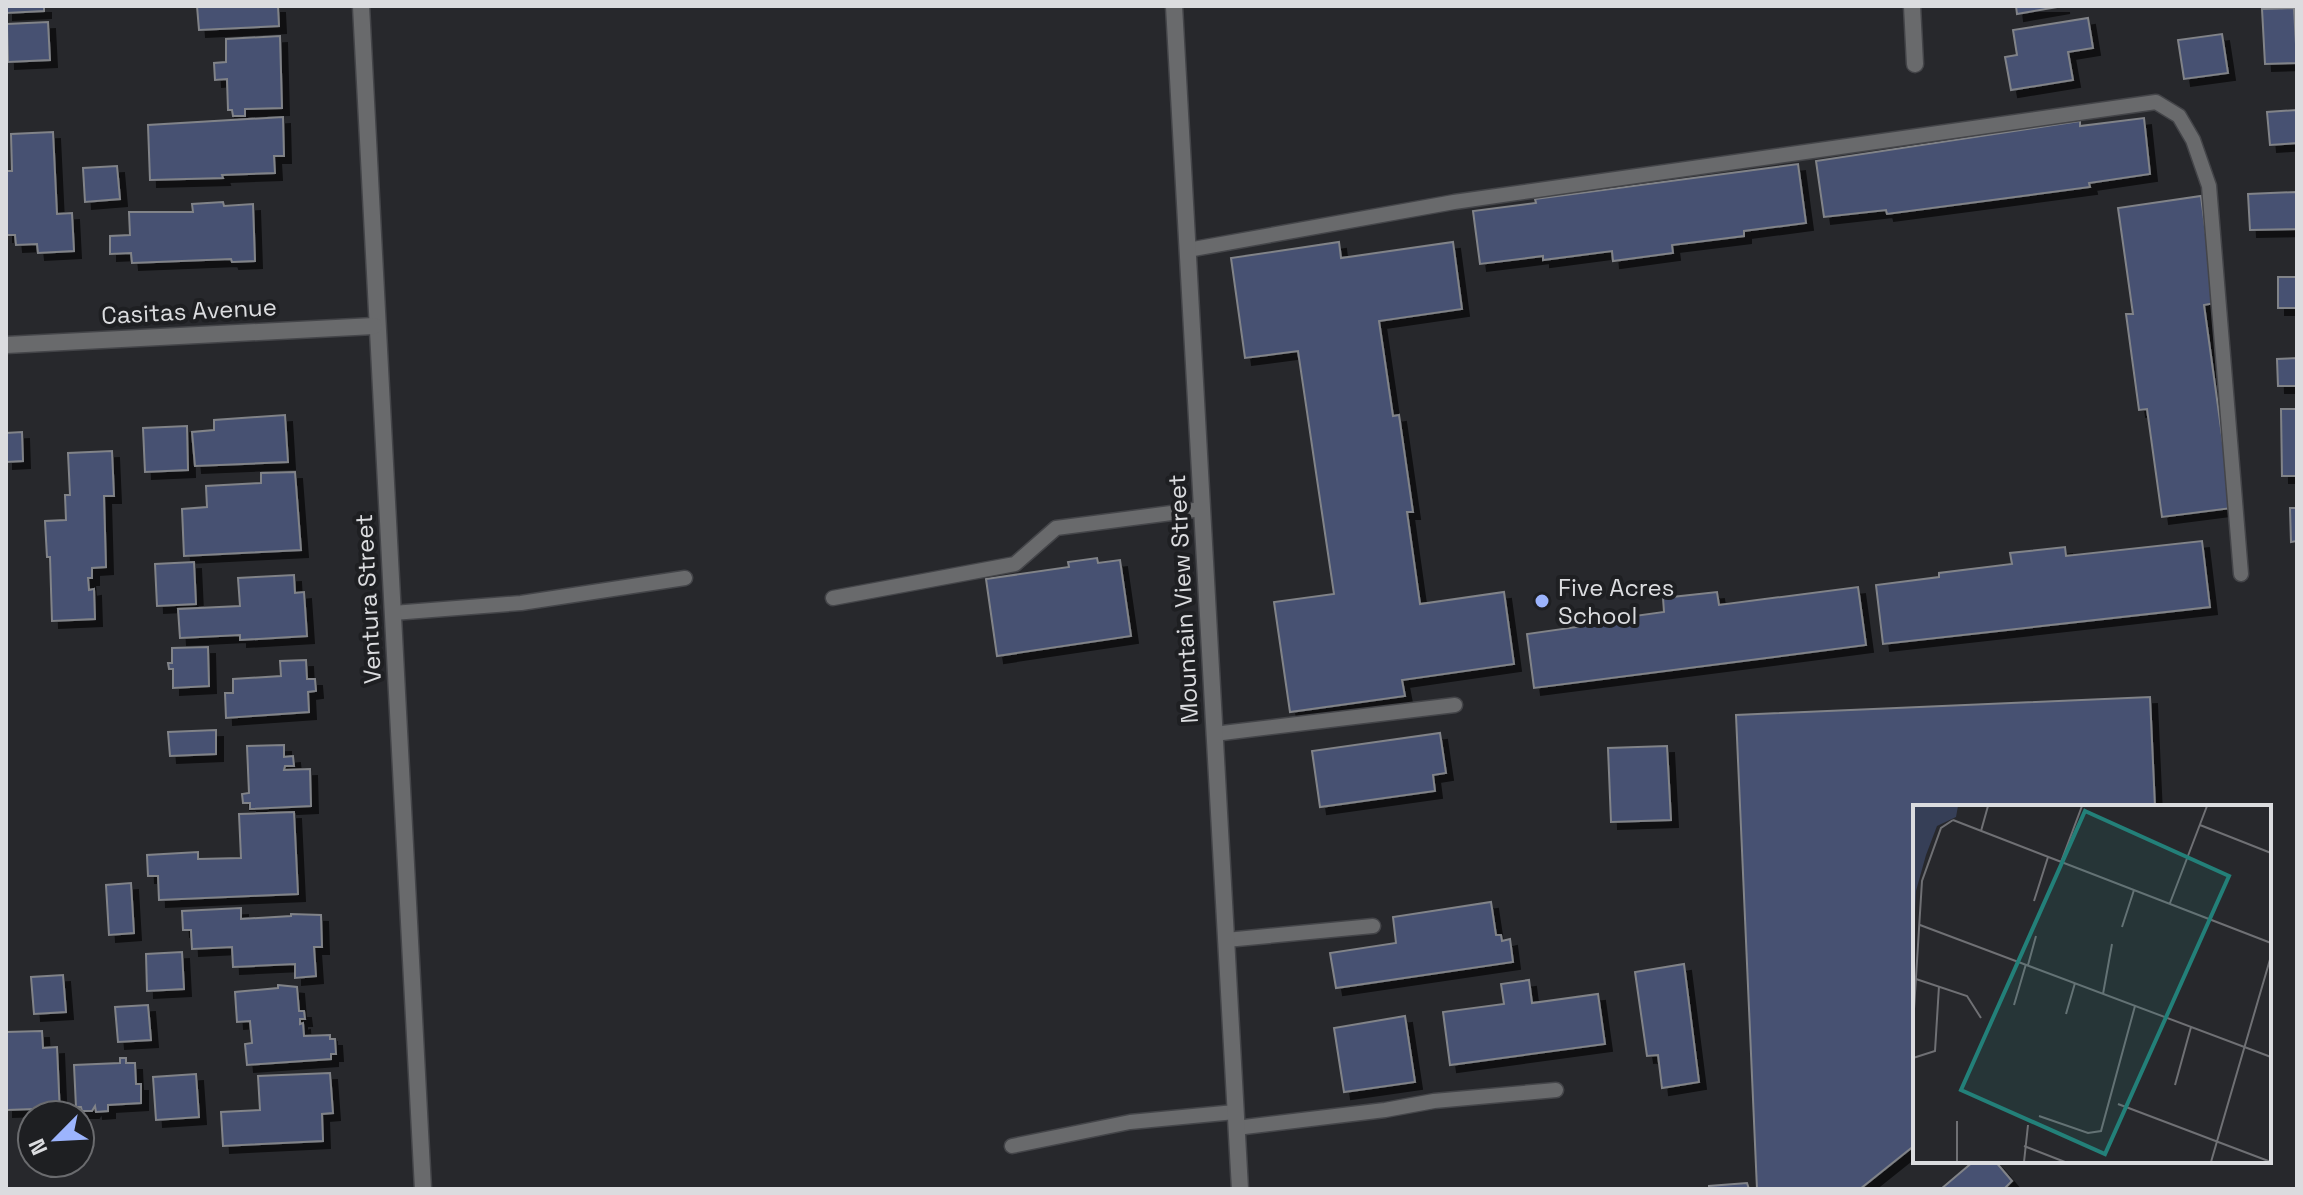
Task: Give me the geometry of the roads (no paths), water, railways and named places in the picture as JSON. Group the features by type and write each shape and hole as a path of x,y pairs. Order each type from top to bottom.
{"street":[{"name":"Ventura Street","path":"361,6 374,326 393,613 423,1189"},
{"name":"Mountain View Street","path":"1174,6 1240,1189"},
{"path":"1912,6 1915,64"},
{"name":"Casitas Avenue","path":"6,345 374,326"}],"lane":[{"path":"1188,250 1454,202 2156,102 2179,116 2193,140 2209,186 2241,574"},
{"path":"833,598 1015,564 1056,528 1202,509"},
{"path":"393,613 521,603 685,578"},
{"path":"1214,734 1455,705"},
{"path":"1226,940 1373,926"},
{"path":"1012,1146 1130,1122 1236,1120 1385,1110 1434,1101 1556,1090"}],"place":[{"name":"Five Acres School","path":"1542,601"}]}
